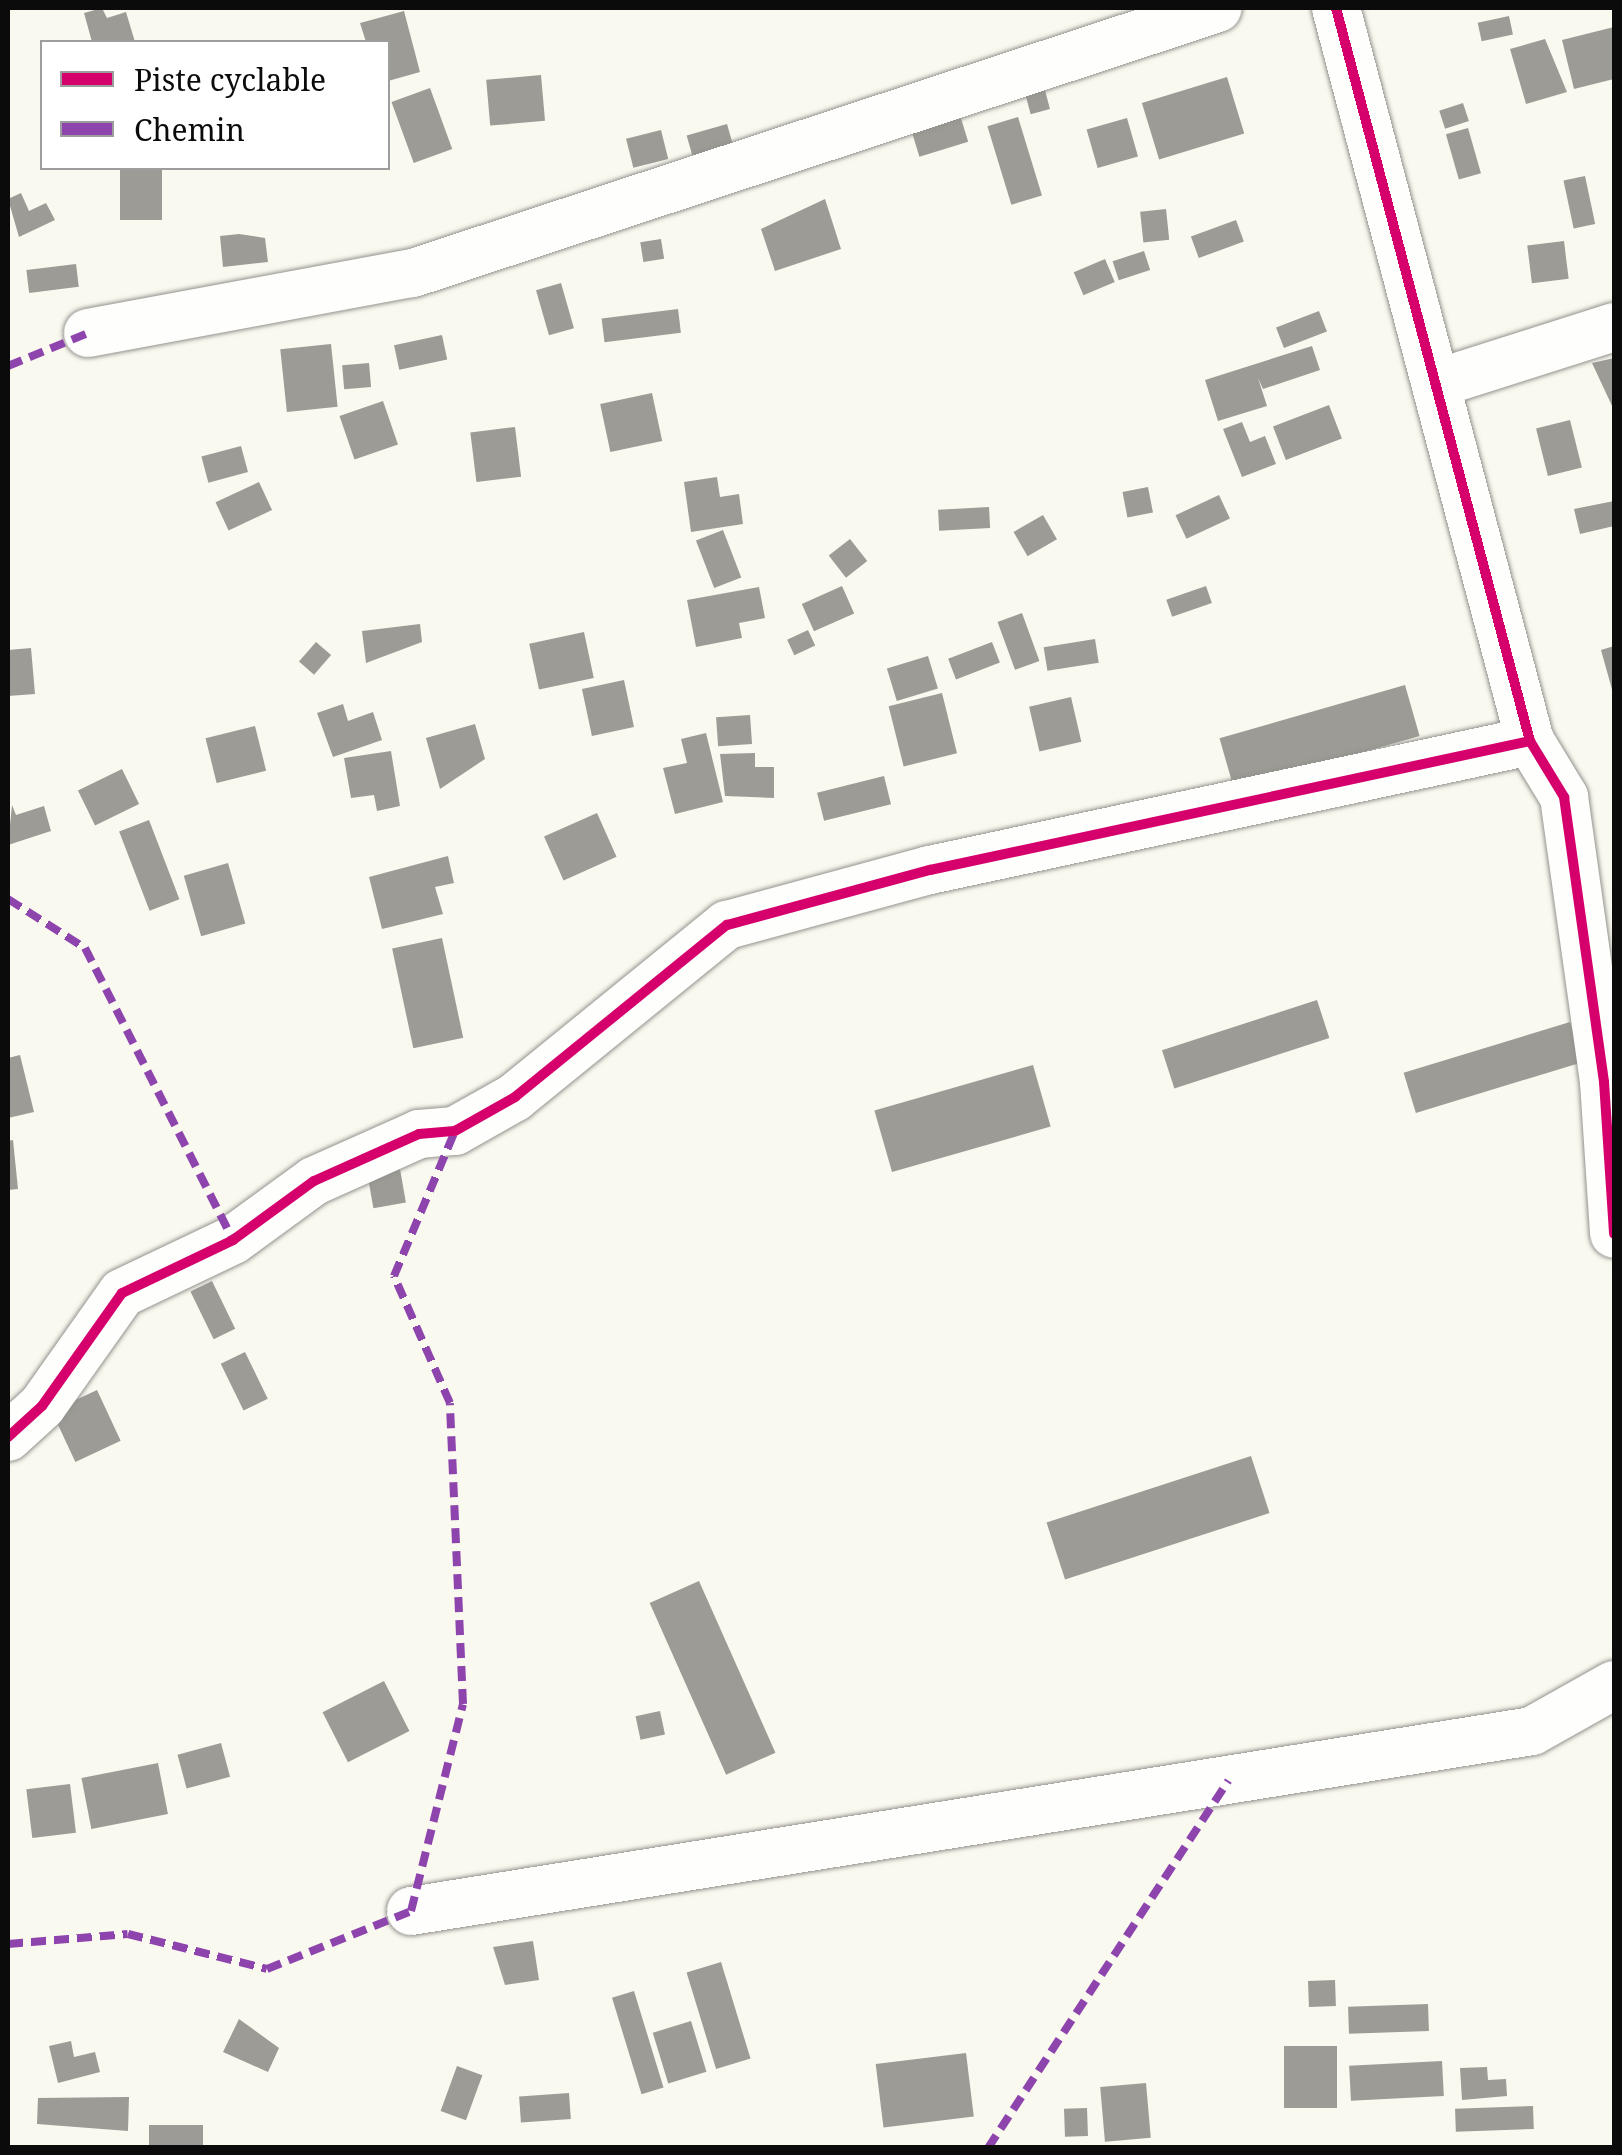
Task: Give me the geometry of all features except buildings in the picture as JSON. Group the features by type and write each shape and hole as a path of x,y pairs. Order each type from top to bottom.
{"street":[{"path":"88,332 413,274 1218,8"},
{"path":"1336,8 1441,382 1530,742 1564,797 1604,1082 1614,1234"},
{"path":"1441,382 1614,327"},
{"path":"8,1437 42,1406 122,1293 234,1240 314,1181 419,1134 455,1131 516,1096 727,925 930,870 1530,742"},
{"path":"411,1911 1532,1731 1614,1685"}],"marked path":[{"path":"8,366 88,333"},
{"path":"8,899 85,948 233,1240"},
{"path":"8,1944 128,1934 267,1969 411,1911 463,1704 450,1403 394,1276 455,1131"},
{"path":"988,2148 1228,1781"}],"cycle path":[{"path":"1336,8 1530,741 1564,797 1604,1082 1614,1234"},
{"path":"8,1437 42,1406 122,1293 233,1240 314,1181 419,1134 455,1131 515,1097 727,925 930,870 1530,741"}]}
